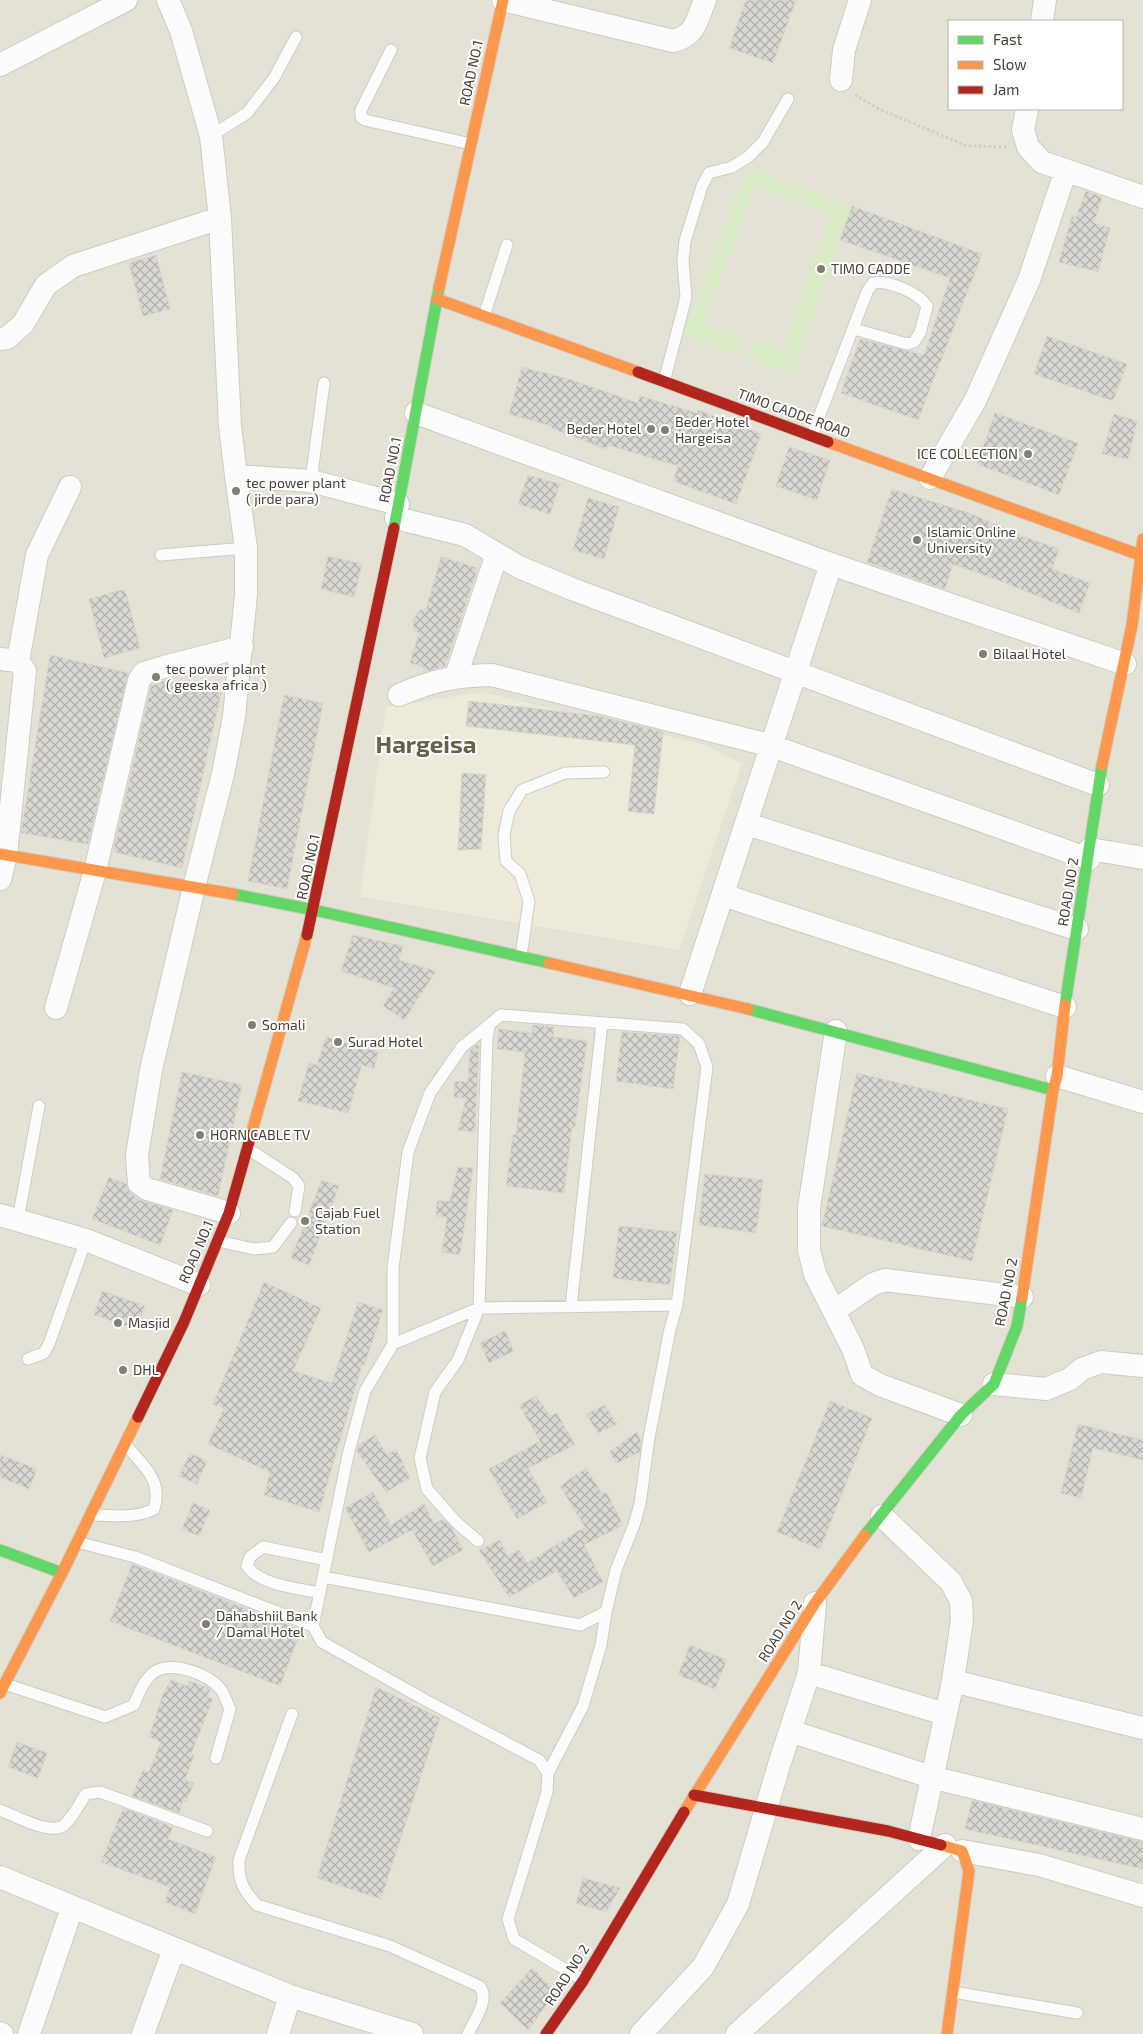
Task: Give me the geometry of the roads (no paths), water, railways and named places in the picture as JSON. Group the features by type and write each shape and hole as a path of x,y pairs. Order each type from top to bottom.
{"main road":[{"name":"ROAD NO.1","path":"2,1689 62,1573 184,1322 229,1213 314,910 397,511 437,299 503,0"},
{"name":"TIMO CADDE ROAD","path":"437,299 1140,555"},
{"name":"ROAD NO 2","path":"546,2034 583,1980 694,1795 815,1603 867,1532 882,1516 961,1415 994,1384 1017,1326 1090,854 1098,785 1125,664 1137,626 1140,555 1143,539"},
{"path":"3,854 95,871 194,886 314,910 690,994 1055,1083"},
{"path":"0,1550 62,1573"},
{"path":"694,1795 919,1839 954,1848 969,1871 947,2034"}],"street":[{"path":"0,65 126,0"},
{"path":"168,0 181,31 212,136 220,218 230,387 230,426 246,548 246,594 234,717 223,774 194,886 151,1070 137,1155 138,1175 139,1183 147,1189 229,1213"},
{"path":"503,0 673,41 685,38 694,28 705,0"},
{"path":"841,80 844,50 860,0"},
{"path":"1042,20 1045,0"},
{"path":"1026,110 1023,130 1028,147 1042,162 1143,197"},
{"path":"930,478 975,401 1025,289 1066,170"},
{"path":"0,338 7,338 23,324 46,285 73,266 220,218"},
{"path":"416,413 831,564 1125,664"},
{"path":"236,476 311,481 465,535 519,567 572,589 1098,785"},
{"path":"0,879 25,671 9,660 37,555 70,487"},
{"path":"456,676 497,554"},
{"path":"690,994 747,824 794,671 831,564"},
{"path":"56,1008 95,871 139,680 144,673 242,648"},
{"path":"399,695 429,682 456,676 492,675 772,746 1090,854 1143,858"},
{"path":"747,824 1077,929"},
{"path":"723,895 1065,1007"},
{"path":"836,1030 809,1208 810,1250 815,1274 852,1349 862,1375 880,1386 961,1415"},
{"path":"1055,1083 1143,1102"},
{"path":"9,1217 86,1240 199,1285"},
{"path":"834,1311 873,1284 885,1280 1022,1296"},
{"path":"994,1384 1046,1389 1070,1379 1082,1369 1101,1362 1143,1366"},
{"path":"882,1516 951,1582 961,1601 962,1620 953,1681 919,1839"},
{"path":"641,2034 702,1967 738,1904 765,1809 809,1673 815,1603"},
{"path":"809,1673 945,1714"},
{"path":"953,1681 1143,1728"},
{"path":"790,1732 931,1777 1143,1829"},
{"path":"737,2034 954,1848 1039,1865 1143,1896"},
{"path":"0,1877 290,1996 389,2030 412,2034"},
{"path":"29,2034 72,1908"},
{"path":"143,2034 174,1950"},
{"path":"278,2034 290,1996"}],"lane":[{"path":"212,136 247,114 274,78 296,37"},
{"path":"391,50 361,110 361,117 364,120 471,144"},
{"path":"664,382 686,297 683,261 685,241 702,186 709,173 738,164 763,142 788,99"},
{"path":"484,316 507,245"},
{"path":"812,435 867,292 873,283 880,282 910,293 922,299 928,306 920,333 914,342 907,344 854,329"},
{"path":"311,481 324,383"},
{"path":"161,555 246,548"},
{"path":"521,956 529,901 520,874 506,861 504,835 508,811 522,790 565,772 604,772"},
{"path":"313,1626 348,1455 365,1391 394,1344 393,1268 408,1152 430,1093 462,1047 502,1015 683,1029 698,1044 707,1067 677,1305 649,1438 640,1504 634,1525 616,1570 606,1612 601,1645 583,1706 548,1773 547,1792 508,1919 514,1939 583,1980"},
{"path":"571,1307 602,1023"},
{"path":"478,1541 456,1522 427,1489 420,1458 435,1392 458,1360 479,1308 487,1037 490,1024"},
{"path":"9,1217 40,1106"},
{"path":"247,1148 293,1178 299,1186 295,1211"},
{"path":"218,1241 254,1249 273,1247 290,1224"},
{"path":"28,1359 44,1353 49,1344 86,1240"},
{"path":"394,1344 479,1308 677,1305"},
{"path":"90,1515 133,1515 146,1513 154,1508 159,1495 157,1485 150,1473 124,1444"},
{"path":"77,1542 135,1557 313,1626 322,1642 427,1701 539,1760 548,1773"},
{"path":"320,1593 262,1579 247,1566 250,1557 263,1547 327,1560"},
{"path":"323,1577 580,1625 606,1612"},
{"path":"2,1689 105,1717 134,1705 145,1682 158,1670 176,1668 208,1678 221,1690 230,1709 216,1758"},
{"path":"292,1714 239,1860 238,1879 246,1893 257,1905 390,1946 478,1986 482,1989 484,1999 468,2034"},
{"path":"0,1810 51,1830 61,1827 68,1821 86,1794 100,1792 207,1831"},
{"path":"953,1992 1077,2013"}],"place":[{"name":"TIMO CADDE","path":"821,269"},
{"name":"Beder Hotel","path":"651,429"},
{"name":"Beder Hotel Hargeisa","path":"665,430"},
{"name":"ICE COLLECTION","path":"1028,454"},
{"name":"tec power plant ( jirde para)","path":"236,491"},
{"name":"Islamic Online University","path":"917,540"},
{"name":"Bilaal Hotel","path":"983,654"},
{"name":"tec power plant ( geeska africa )","path":"156,677"},
{"name":"Somali","path":"252,1025"},
{"name":"Surad Hotel","path":"338,1042"},
{"name":"HORN CABLE TV","path":"200,1135"},
{"name":"Cajab Fuel Station","path":"305,1221"},
{"name":"Masjid","path":"118,1323"},
{"name":"DHL","path":"123,1370"},
{"name":"Dahabshiil Bank / Damal Hotel","path":"206,1624"}],"district":[{"name":"Hargeisa","path":"426,745"}]}
